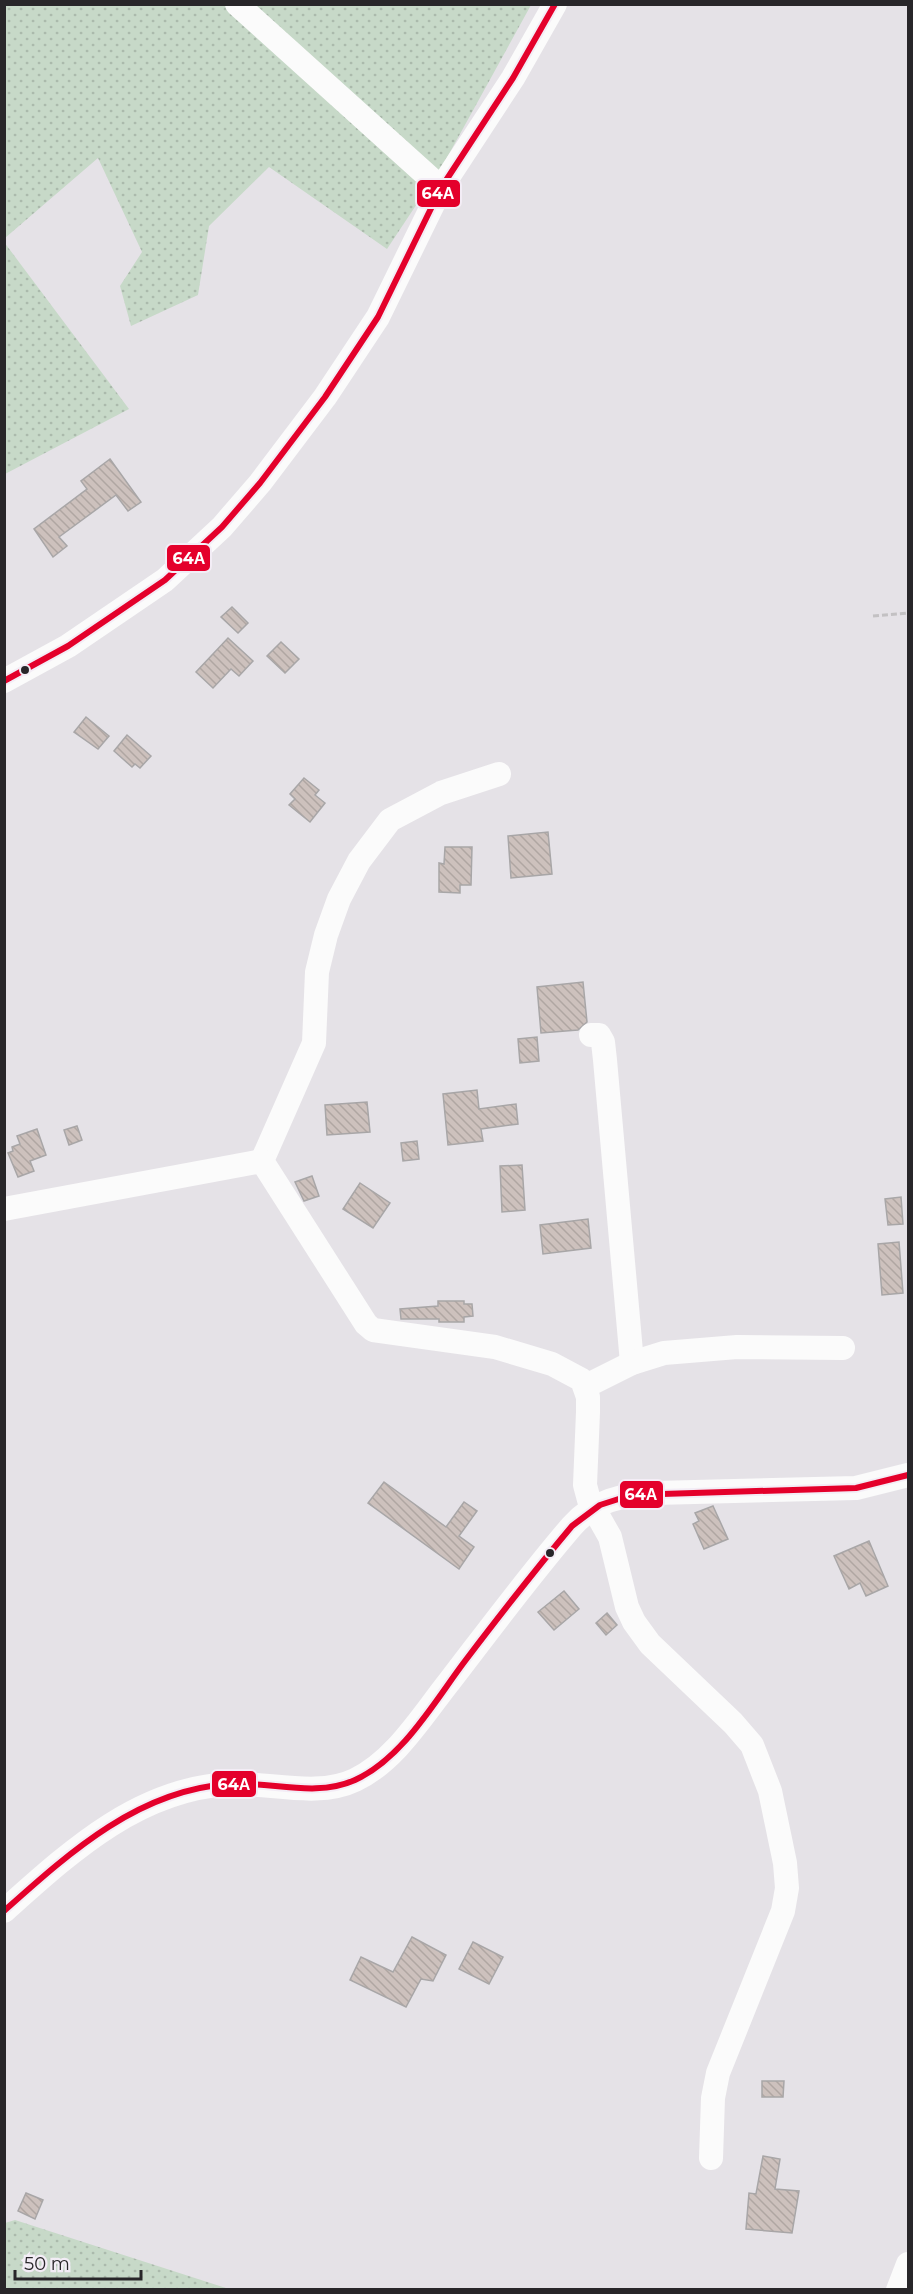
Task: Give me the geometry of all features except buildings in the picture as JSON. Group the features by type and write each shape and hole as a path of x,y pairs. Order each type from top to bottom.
{"street":[{"path":"237,4 441,188"},
{"path":"4,681 68,646 189,560 239,507 289,446 378,317 441,188 513,78 555,4"},
{"path":"262,1161 314,1043 317,972 326,935 339,899 359,861 390,820 441,793 499,774"},
{"path":"591,1035 599,1035 603,1042 632,1363"},
{"path":"4,1209 262,1161"},
{"path":"262,1161 366,1324 373,1330 495,1347 564,1368 574,1374 585,1386 588,1412 585,1485 592,1507 610,1537 627,1607 641,1634 661,1657 733,1723 752,1744 770,1791 785,1863 787,1888 783,1911 715,2086 711,2158"},
{"path":"585,1386 632,1363 664,1353 726,1348 843,1348"},
{"path":"4,1911 78,1847 130,1813 155,1801 182,1791 230,1784 336,1786 354,1781 367,1773 415,1726 557,1543 592,1507 618,1497 641,1494 856,1488 909,1475"},
{"path":"898,2289 909,2264"}],"path":[{"path":"873,616 909,613"}],"green space":[{"path":"5,5 531,5 444,163 387,249 269,167 209,226 198,295 131,326 120,286 142,252 98,158 5,238"},
{"path":"4,242 129,409 5,474 4,474"},
{"path":"15,2220 229,2289 5,2289 5,2223"}],"transit line":[{"name":"64Α","path":"4,681 68,646 165,580 222,527 260,483 325,397 378,317 441,188 513,78 555,4"},
{"name":"64Α","path":"4,1911 80,1847 107,1828 165,1798 196,1789 229,1784 324,1788 355,1780 372,1770 388,1758 416,1728 491,1627 572,1526 600,1505 631,1495 856,1488 908,1475"}]}
